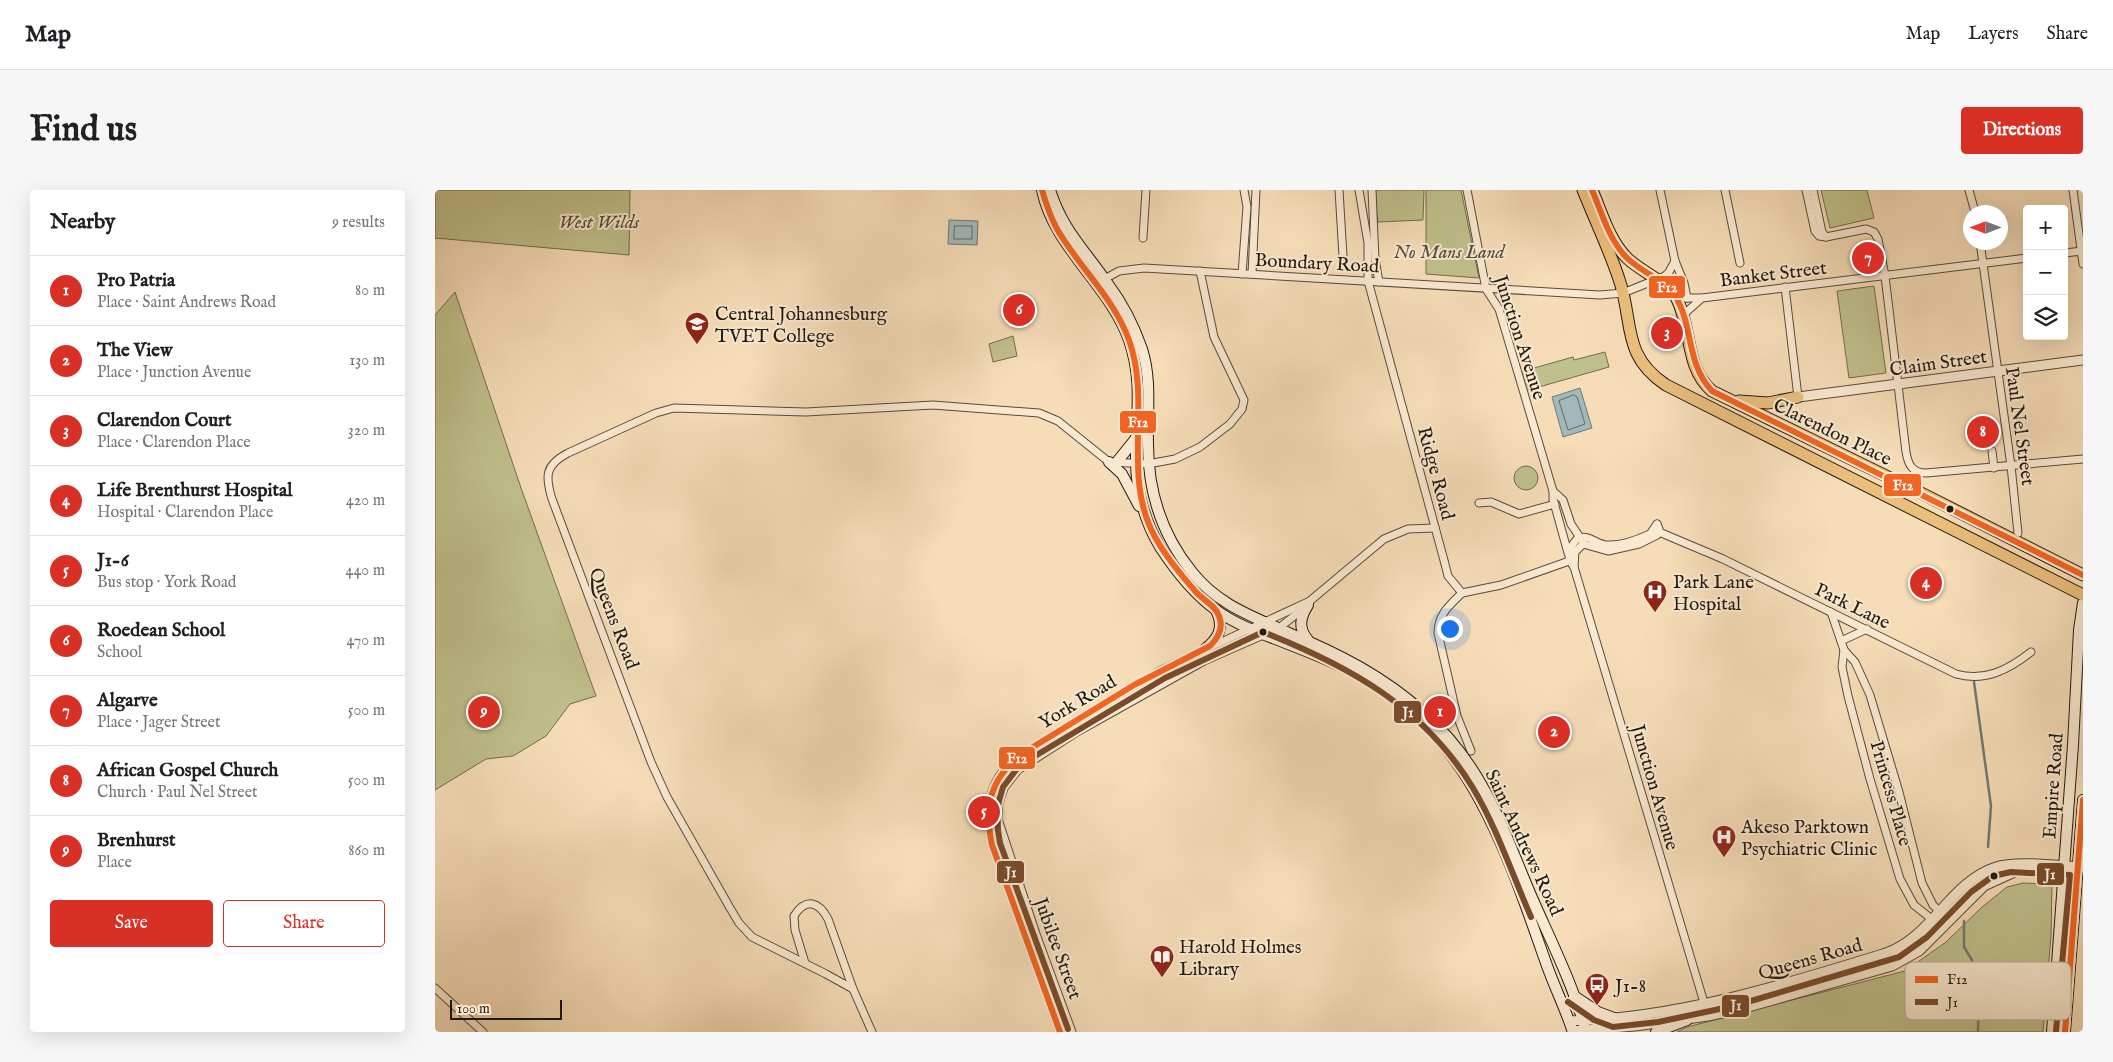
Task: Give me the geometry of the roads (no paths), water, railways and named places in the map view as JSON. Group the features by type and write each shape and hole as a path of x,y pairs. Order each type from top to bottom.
{"main road":[{"path":"1041,190 1046,206 1060,232 1101,281"},
{"path":"1050,190 1068,231 1101,281 1120,319 1132,351 1139,390 1136,465 1146,518"},
{"name":"Clarendon Place","path":"1583,190 1615,267 1623,293 1627,323 1634,347 1647,369 1666,385 2083,595"},
{"path":"1592,190 1612,238 1618,247 1632,262 1681,298"},
{"name":"Saint Andrews Road","path":"1101,281 1129,317 1143,353 1149,390 1148,464 1157,507 1164,526 1192,572 1229,606 1359,667 1400,693 1437,726 1459,752 1481,783 1496,813 1573,995 1585,1028"},
{"name":"Clarendon Place","path":"1681,298 1694,365 1700,378 1712,391 2083,575"},
{"path":"1733,401 1768,403 1798,396"},
{"path":"1137,436 1113,463 1122,474 1146,518"},
{"name":"Saint Andrews Road","path":"1146,518 1162,550 1178,572 1216,610 1249,629 1343,667 1363,678 1408,709 1443,744 1469,779 1496,834 1571,1028"},
{"path":"1309,603 1302,615 1300,625 1303,635 1309,642"},
{"name":"Empire Road","path":"2057,962 2079,630 2083,603"},
{"path":"1203,650 1219,634 1221,623 1216,610"},
{"name":"Empire Road","path":"2071,970 2081,867 2083,800"},
{"path":"1573,995 1598,1012 1614,1018"},
{"path":"1656,1032 1687,1020"}],"street":[{"path":"1143,238 1145,190"},
{"path":"1242,274 1247,206 1244,190"},
{"path":"1252,274 1256,190"},
{"path":"1339,190 1343,256"},
{"name":"Ridge Road","path":"1359,190 1368,243 1368,281 1448,576 1462,593"},
{"path":"1372,190 1375,259 1379,282"},
{"name":"Junction Avenue","path":"1467,190 1486,289 1495,300 1499,309 1553,492 1568,553"},
{"path":"1660,190 1675,261 1684,283 1681,298"},
{"path":"1725,190 1740,263"},
{"path":"1806,190 1815,232 1819,236 1871,230 1877,239 1885,276 1906,452 1912,468 1916,472 1926,473 1994,468 2083,458"},
{"path":"1813,190 1822,232 1826,236"},
{"path":"1969,190 1973,205"},
{"path":"2073,190 2083,264"},
{"path":"1981,250 1983,263"},
{"path":"2068,253 2082,251"},
{"name":"Banket Street","path":"1681,298 1703,298 2023,258"},
{"path":"1656,280 1669,272 1675,261"},
{"name":"Paul Nel Street","path":"1983,263 2011,466 2018,533"},
{"name":"Boundary Road","path":"1101,281 1119,271 1134,268 1590,296 1623,293 1656,280"},
{"path":"1113,463 1136,465 1175,459 1200,448 1229,424 1242,409 1244,400 1214,337 1200,271"},
{"path":"1785,287 1798,396"},
{"name":"Banket Street","path":"1683,315 1703,298"},
{"name":"Claim Street","path":"1798,396 2083,360"},
{"name":"Queens Road","path":"853,989 805,963 763,944 745,931 659,781 552,499 547,476 551,466 557,459 668,409 806,412 879,406 933,405 1009,409 1039,413 1059,421 1113,463"},
{"path":"1992,451 1994,468"},
{"name":"Junction Avenue","path":"1553,492 1563,500 1571,524 1582,541"},
{"path":"1479,503 1491,502 1519,514 1555,504"},
{"path":"1572,563 1568,553 1574,542 1582,541 1611,545 1650,534 1657,524 1659,532 1654,538 1639,544 1613,550 1602,550 1582,541"},
{"name":"York Road","path":"998,819 1000,796 1018,770 1077,732 1204,660 1279,628 1384,539 1408,529 1435,528"},
{"name":"Park Lane","path":"1659,532 1708,552 1964,676 1987,676 1998,673 2013,666 2031,652"},
{"path":"1572,563 1575,552 1582,541"},
{"path":"1471,751 1457,716 1438,633 1438,626 1443,611 1462,593 1501,585 1572,563"},
{"name":"Junction Avenue","path":"1572,563 1708,1016"},
{"name":"York Road","path":"988,823 991,789 1009,763 1169,666 1263,622 1309,603"},
{"name":"Princess Place","path":"1831,612 1844,650 1855,662 1870,695 1899,792 1923,883 1933,905 1946,924"},
{"path":"1841,641 1867,629"},
{"name":"Princess Place","path":"1844,650 1842,667 1848,696 1870,780 1900,879 1914,905 1932,920 1946,924"},
{"path":"1169,666 1174,677"},
{"name":"Jubilee Street","path":"998,819 1023,897 1071,1032"},
{"name":"Jubilee Street","path":"988,823 992,845 1060,1032"},
{"name":"Queens Road","path":"1585,1028 1614,1018 1704,1004 1885,953 1913,938 1965,885 1984,872 2010,863 2081,867"},
{"name":"Queens Road","path":"1571,1028 1687,1020 1708,1016 1892,966 1919,951 1985,886 1994,880 2030,865"},
{"path":"805,963 795,930 794,916 801,907 807,904 816,904 823,909 828,919 853,989 872,1032"},
{"path":"435,988 483,1032"}],"water":[{"path":"949,220 978,221 977,245 948,244"},
{"path":"1580,388 1592,428 1563,437 1552,397"}],"waterway":[{"path":"1974,682 1991,806 1988,847"},
{"path":"1964,921 1964,947 1972,962"},
{"path":"1978,1020 1978,1032"}],"place":[{"name":"Algarve","path":"1868,258"},
{"name":"Roedean School","path":"1019,310"},
{"name":"Clarendon Court","path":"1667,333"},
{"name":"Central Johannesburg TVET College","path":"697,345"},
{"name":"African Gospel Church","path":"1983,432"},
{"name":"Life Brenthurst Hospital","path":"1926,583"},
{"name":"Park Lane Hospital","path":"1655,613"},
{"name":"Brenhurst","path":"484,712"},
{"name":"Pro Patria","path":"1440,712"},
{"name":"The View","path":"1554,732"},
{"name":"J1-6","path":"984,812"},
{"name":"Akeso Parktown Psychiatric Clinic","path":"1724,858"},
{"name":"Harold Holmes Library","path":"1162,978"},
{"name":"J1-8","path":"1597,1006"}],"park label":[{"name":"West Wilds","path":"599,221"},
{"name":"No Mans Land","path":"1449,251"}]}
